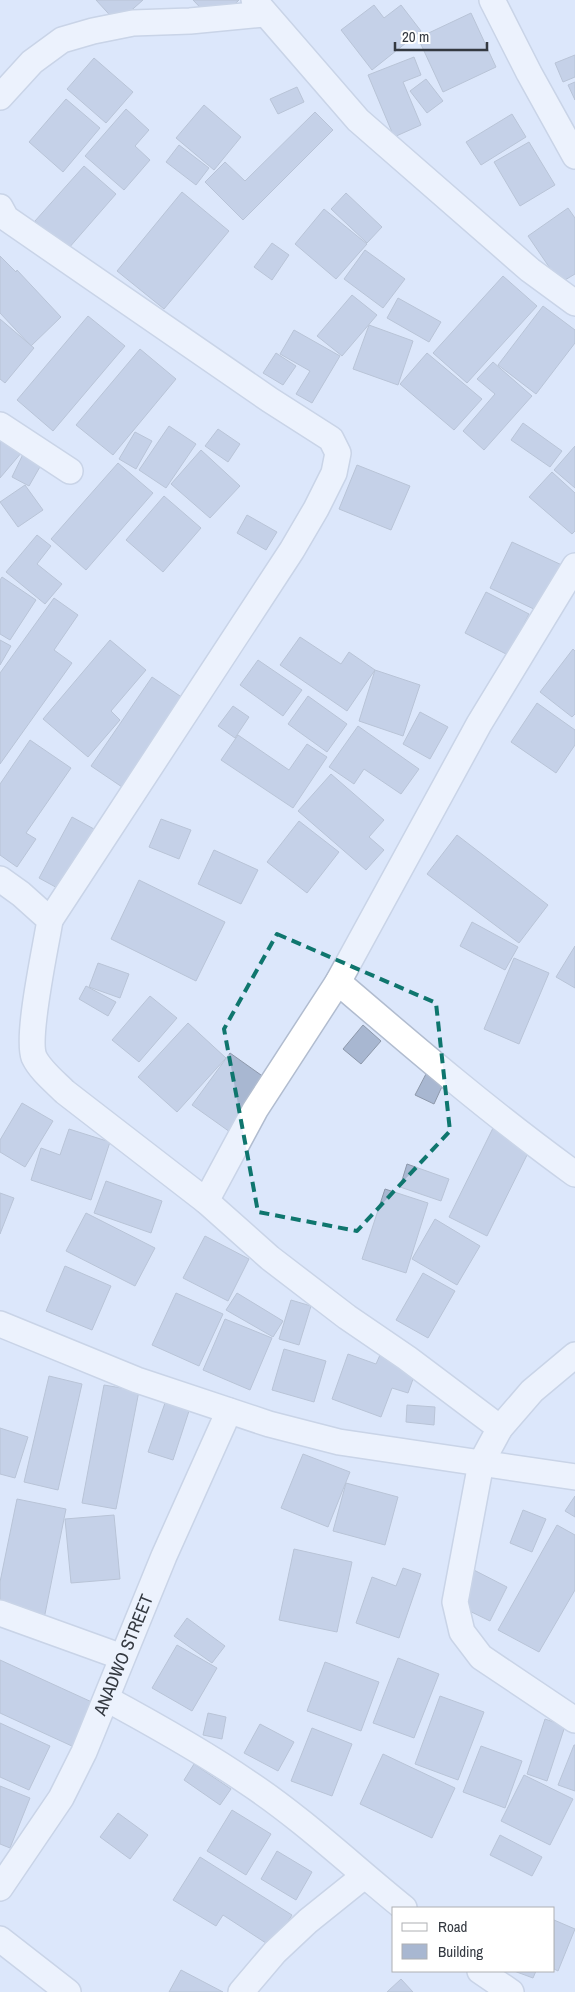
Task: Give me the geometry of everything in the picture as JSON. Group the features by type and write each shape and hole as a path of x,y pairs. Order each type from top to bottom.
{"street":[{"path":"492,0 529,73 575,156"},
{"path":"0,97 32,62 62,40 132,23 190,20 259,7 358,120 379,140 530,270 575,303"},
{"path":"0,207 6,218 270,400 331,439 338,453 334,472 316,509 292,550 50,920 31,1036 34,1057 65,1092 206,1201 270,1258 339,1312 407,1358 500,1428"},
{"path":"0,425 70,471"},
{"path":"206,1201 255,1110 338,982 479,724 575,566"},
{"path":"0,879 50,920"},
{"path":"338,982 530,1142 575,1174"},
{"path":"0,1324 137,1380 269,1424 340,1442 575,1477"},
{"path":"575,1355 532,1391 500,1428 481,1463 455,1602 462,1632 481,1657 575,1720"},
{"name":"ANADWO STREET","path":"0,1888 61,1798 84,1752 198,1478 229,1411"},
{"path":"0,1613 122,1657"},
{"path":"107,1699 174,1735 248,1782 310,1829 403,1907"},
{"path":"241,1992 276,1952 308,1921 364,1876"},
{"path":"0,1938 68,1992"},
{"path":"481,1972 511,1992"}],"highlighted area":[{"path":"277,934 436,1003 450,1131 357,1231 258,1212 224,1029"}],"building":[{"path":"96,0 143,0 117,23"},
{"path":"193,0 239,0 215,23"},
{"path":"374,5 384,18 401,5 421,31 372,70 341,30"},
{"path":"471,13 496,67 443,92 418,38"},
{"path":"575,55 575,77 563,82 555,63"},
{"path":"414,57 421,75 403,82 421,125 394,137 368,75"},
{"path":"94,58 133,92 106,123 67,89"},
{"path":"426,79 443,101 427,113 410,91"},
{"path":"575,82 575,100 568,85"},
{"path":"297,87 304,102 278,114 270,99"},
{"path":"66,99 100,128 63,172 29,142"},
{"path":"204,105 241,137 214,170 176,138"},
{"path":"126,109 149,130 135,146 150,160 124,190 85,156"},
{"path":"315,112 333,130 243,220 205,182 225,162 245,181"},
{"path":"512,114 526,137 481,165 466,142"},
{"path":"529,142 555,185 520,206 494,162"},
{"path":"179,145 209,168 196,185 166,162"},
{"path":"84,166 116,194 68,249 35,221"},
{"path":"182,192 229,231 164,309 117,271"},
{"path":"346,193 382,227 367,243 331,209"},
{"path":"568,208 575,218 575,274 560,283 528,236"},
{"path":"324,209 367,244 336,279 295,244"},
{"path":"272,243 289,255 272,280 254,267"},
{"path":"365,250 405,279 383,308 344,279"},
{"path":"0,256 16,272 17,270 61,317 31,346 0,313"},
{"path":"503,276 537,306 467,383 433,353"},
{"path":"352,295 377,315 342,356 317,336"},
{"path":"398,298 441,322 429,342 387,318"},
{"path":"543,306 575,330 575,343 536,394 498,365"},
{"path":"88,316 125,346 53,431 17,400"},
{"path":"0,319 34,348 5,383 0,379"},
{"path":"369,325 413,341 398,385 353,369"},
{"path":"294,330 340,356 312,403 296,394 310,371 280,354"},
{"path":"140,349 176,379 113,455 76,425"},
{"path":"276,353 296,366 283,385 263,373"},
{"path":"427,353 482,399 454,430 400,384"},
{"path":"493,362 532,396 484,450 463,431 495,394 477,379"},
{"path":"0,422 28,445 0,478"},
{"path":"523,423 562,451 550,467 511,440"},
{"path":"169,426 196,444 166,488 139,470"},
{"path":"218,429 240,444 228,462 205,446"},
{"path":"135,432 152,441 136,469 119,459"},
{"path":"575,446 575,488 554,470"},
{"path":"26,448 45,458 29,486 12,477"},
{"path":"201,450 240,486 210,518 171,484"},
{"path":"118,463 153,493 86,570 51,539"},
{"path":"357,465 410,486 391,530 339,509"},
{"path":"552,472 575,493 575,531 572,534 529,497"},
{"path":"25,485 43,510 18,527 0,502"},
{"path":"164,496 201,528 163,572 126,540"},
{"path":"247,515 277,532 266,550 237,533"},
{"path":"37,535 51,546 37,564 62,584 45,604 6,572"},
{"path":"512,542 564,566 542,613 490,588"},
{"path":"2,577 36,600 10,640 0,634 0,580"},
{"path":"486,592 529,614 508,655 465,633"},
{"path":"54,598 78,615 54,650 72,663 0,764 0,673"},
{"path":"300,637 341,664 349,652 375,670 347,711 280,665"},
{"path":"0,640 11,646 0,665"},
{"path":"110,640 146,670 111,711 120,720 88,757 43,719"},
{"path":"573,649 575,651 575,714 572,717 540,692"},
{"path":"258,660 302,690 283,716 240,685"},
{"path":"375,670 420,685 403,736 359,721"},
{"path":"152,677 183,698 122,787 91,766"},
{"path":"308,696 347,724 327,752 288,724"},
{"path":"537,703 575,730 575,745 556,773 511,742"},
{"path":"233,706 249,717 235,738 218,726"},
{"path":"420,712 448,727 430,759 403,744"},
{"path":"358,726 419,769 401,794 364,769 354,784 329,767"},
{"path":"238,735 289,770 307,744 327,757 293,808 221,760"},
{"path":"30,740 71,768 26,833 36,839 17,867 0,855 0,784"},
{"path":"331,774 384,820 369,837 384,850 366,870 298,811"},
{"path":"72,817 94,829 61,890 39,878"},
{"path":"161,819 191,830 179,859 149,847"},
{"path":"299,821 339,852 307,893 267,862"},
{"path":"457,835 548,905 519,943 427,874"},
{"path":"214,850 258,870 241,904 198,884"},
{"path":"139,880 225,922 196,981 111,939"},
{"path":"472,922 518,947 505,970 460,946"},
{"path":"575,946 575,988 556,977"},
{"path":"514,958 549,973 519,1044 484,1029"},
{"path":"98,963 129,974 120,998 89,987"},
{"path":"86,986 116,1002 108,1016 79,999"},
{"path":"150,996 177,1018 139,1062 112,1040"},
{"path":"188,1023 226,1058 177,1112 138,1077"},
{"path":"363,1025 381,1041 361,1064 343,1049"},
{"path":"230,1053 268,1080 230,1132 192,1105"},
{"path":"427,1072 445,1080 434,1104 415,1095"},
{"path":"22,1103 53,1121 25,1167 0,1152 0,1140"},
{"path":"494,1126 532,1145 487,1236 449,1217"},
{"path":"69,1129 110,1142 91,1200 31,1180 41,1148 60,1155"},
{"path":"407,1164 449,1179 441,1201 400,1187"},
{"path":"106,1181 162,1201 151,1233 94,1213"},
{"path":"385,1189 428,1203 406,1273 362,1259"},
{"path":"0,1193 14,1198 0,1234"},
{"path":"86,1213 155,1248 135,1286 66,1251"},
{"path":"435,1219 480,1246 457,1285 412,1259"},
{"path":"205,1236 249,1259 228,1301 183,1278"},
{"path":"65,1266 111,1286 92,1330 46,1311"},
{"path":"423,1273 455,1291 428,1338 396,1320"},
{"path":"176,1293 223,1314 199,1366 152,1345"},
{"path":"237,1293 283,1321 273,1337 226,1310"},
{"path":"291,1300 311,1306 299,1345 279,1339"},
{"path":"225,1319 272,1338 250,1390 203,1370"},
{"path":"284,1349 326,1361 314,1402 272,1390"},
{"path":"348,1354 376,1364 380,1355 417,1368 408,1393 392,1388 381,1417 332,1399"},
{"path":"49,1376 82,1384 58,1490 24,1482"},
{"path":"104,1385 139,1391 116,1509 82,1503"},
{"path":"165,1403 189,1411 173,1460 148,1452"},
{"path":"407,1405 435,1407 434,1425 406,1422"},
{"path":"0,1428 28,1437 15,1478 0,1474"},
{"path":"303,1454 350,1472 328,1527 281,1508"},
{"path":"346,1483 398,1497 385,1545 333,1531"},
{"path":"575,1496 575,1517 565,1511"},
{"path":"17,1499 66,1509 44,1619 0,1610 0,1582"},
{"path":"523,1510 546,1519 532,1552 510,1543"},
{"path":"114,1515 120,1579 71,1583 65,1519"},
{"path":"557,1525 575,1535 575,1590 539,1652 498,1630"},
{"path":"294,1549 352,1562 337,1632 279,1620"},
{"path":"468,1567 507,1587 490,1621 451,1602"},
{"path":"403,1568 421,1574 399,1638 356,1623 372,1577 396,1586"},
{"path":"187,1618 225,1646 212,1663 174,1636"},
{"path":"177,1645 217,1668 192,1711 152,1688"},
{"path":"398,1658 439,1674 414,1738 373,1723"},
{"path":"0,1660 94,1703 74,1747 0,1713"},
{"path":"325,1662 379,1682 361,1731 307,1711"},
{"path":"440,1696 484,1712 458,1780 415,1764"},
{"path":"208,1713 226,1717 222,1739 203,1735"},
{"path":"545,1719 565,1726 547,1781 527,1774"},
{"path":"0,1723 50,1746 29,1790 0,1777"},
{"path":"260,1724 294,1742 278,1771 244,1753"},
{"path":"312,1728 352,1744 332,1796 291,1781"},
{"path":"575,1745 575,1791 558,1785"},
{"path":"481,1746 522,1761 505,1808 463,1792"},
{"path":"383,1754 455,1788 432,1838 360,1804"},
{"path":"194,1764 231,1789 220,1805 184,1780"},
{"path":"524,1775 573,1799 550,1845 501,1821"},
{"path":"0,1786 30,1798 10,1848 0,1844"},
{"path":"232,1810 271,1834 246,1875 207,1851"},
{"path":"118,1813 148,1835 130,1859 100,1837"},
{"path":"500,1835 542,1857 532,1876 490,1855"},
{"path":"277,1851 312,1872 296,1900 261,1879"},
{"path":"200,1857 292,1915 272,1947 223,1915 216,1926 173,1900"},
{"path":"555,1920 575,1929 558,1971 555,1970"},
{"path":"181,1970 223,1992 169,1992"},
{"path":"517,1972 536,1972 533,1978"},
{"path":"401,1979 413,1992 387,1992"}]}
